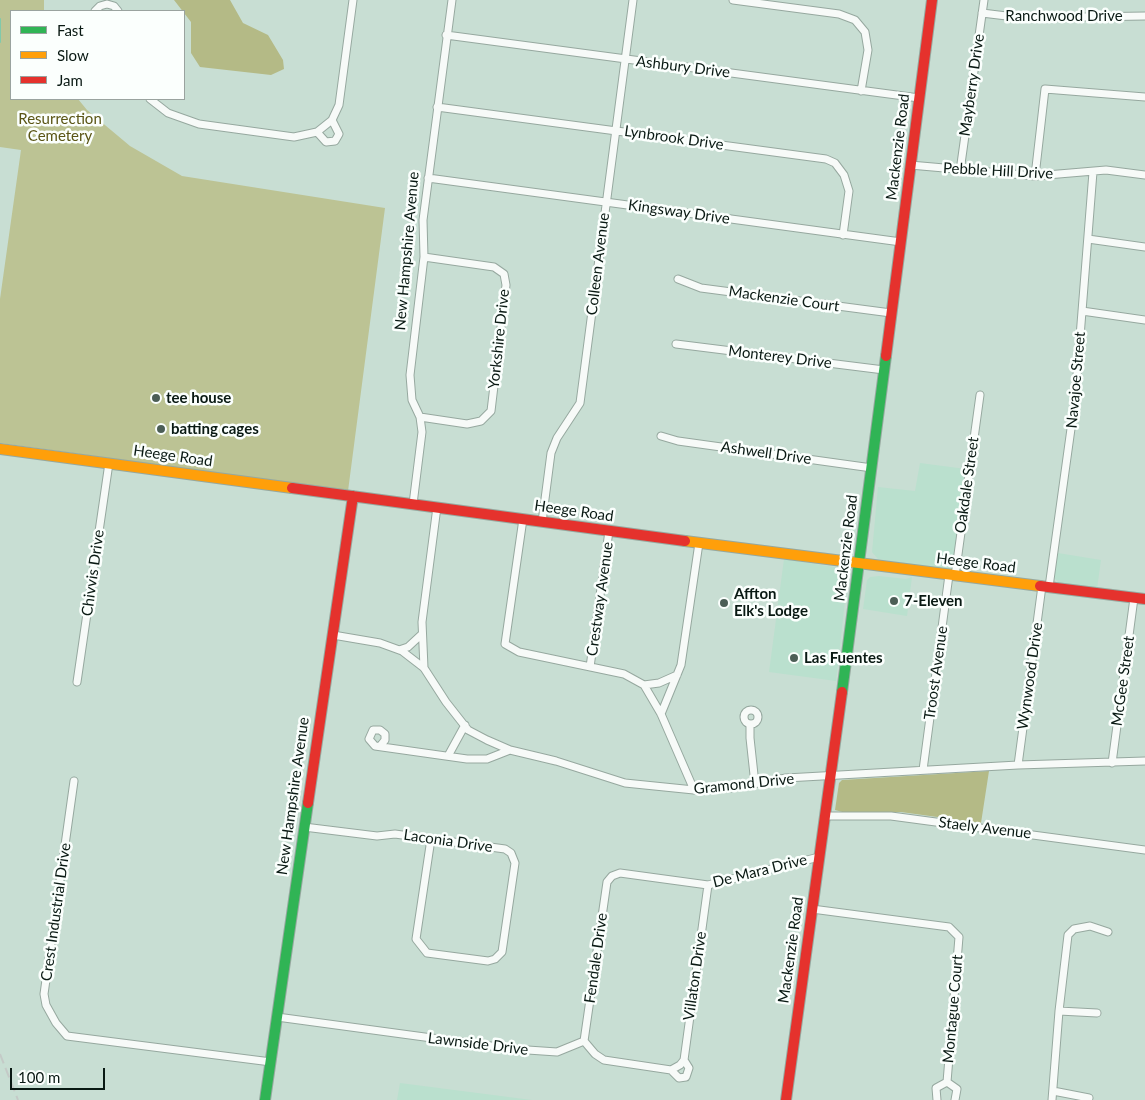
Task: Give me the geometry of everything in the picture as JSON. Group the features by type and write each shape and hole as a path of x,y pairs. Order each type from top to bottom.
{"street":[{"path":"151,100 168,113 198,124 294,137 317,132 332,120 340,100 354,0"},
{"name":"New Hampshire Avenue","path":"413,504 422,432 420,418 412,400 410,376 424,256 423,220 452,0"},
{"name":"Colleen Avenue","path":"542,522 551,453 557,438 580,403 615,130 634,0"},
{"path":"733,0 839,14 855,20 865,32 868,50 861,90"},
{"name":"Mackenzie Road","path":"786,1100 872,468 932,0"},
{"name":"Mayberry Drive","path":"960,171 984,0"},
{"path":"96,10 100,6 107,4 114,6 117,10"},
{"name":"Ranchwood Drive","path":"982,13 1023,18 1145,16"},
{"name":"Ashbury Drive","path":"446,35 919,98"},
{"path":"1035,176 1045,89 1145,97"},
{"name":"Lynbrook Drive","path":"437,107 826,159 835,163 844,175 849,191 843,235"},
{"path":"317,132 326,142 335,141 339,134 332,120"},
{"name":"Pebble Hill Drive","path":"910,165 960,171 1035,176 1106,170 1145,175"},
{"name":"Navajoe Street","path":"1046,587 1076,400 1093,172"},
{"name":"Kingsway Drive","path":"428,178 901,242"},
{"path":"1088,239 1145,247"},
{"name":"Yorkshire Drive","path":"420,418 467,424 481,421 491,411 506,285 504,274 494,267 424,256"},
{"name":"Mackenzie Court","path":"678,279 701,288 891,313"},
{"path":"1082,311 1145,320"},
{"name":"Monterey Drive","path":"676,344 884,370"},
{"name":"Oakdale Street","path":"952,575 980,395"},
{"name":"Ashwell Drive","path":"661,436 678,442 872,468"},
{"name":"Heege Road","path":"0,448 609,531 1140,598"},
{"name":"Chivvis Drive","path":"77,682 109,463"},
{"name":"New Hampshire Avenue","path":"265,1100 353,496"},
{"path":"424,668 422,634 437,507"},
{"path":"523,519 505,644 508,648 519,652 624,674 644,685 661,714 694,790"},
{"name":"Crestway Avenue","path":"590,667 609,531"},
{"path":"661,714 681,665 699,542"},
{"name":"Troost Avenue","path":"923,770 952,575"},
{"name":"Wynwood Drive","path":"1018,765 1046,587"},
{"name":"McGee Street","path":"1112,764 1140,598"},
{"path":"399,650 408,647 419,639 422,634"},
{"name":"Gramond Drive","path":"333,635 380,643 399,650 424,668 446,702 465,725 487,740 510,750 556,761 626,783 694,790 755,784 786,778 1018,765 1112,764 1145,761"},
{"path":"644,685 659,683 677,675"},
{"path":"750,724 755,784"},
{"path":"448,756 465,725"},
{"path":"381,745 448,756 487,759 510,750"},
{"name":"Crest Industrial Drive","path":"74,781 44,994 51,1017 67,1036 271,1062"},
{"name":"Staely Avenue","path":"825,816 891,816 1145,850"},
{"name":"Laconia Drive","path":"304,827 363,835 395,834 505,849 511,853 515,863 514,872 502,952 496,959 488,961 427,953 416,939 430,839"},
{"name":"De Mara Drive","path":"612,876 620,873 708,885 819,857"},
{"name":"Fendale Drive","path":"584,1041 607,882 612,876"},
{"name":"Villaton Drive","path":"682,1063 708,885"},
{"name":"Montague Court","path":"812,909 949,927 959,937 947,1082"},
{"path":"1052,1100 1059,1011 1068,935 1074,929 1090,926 1108,932"},
{"path":"1059,1011 1096,1013"},
{"name":"Lawnside Drive","path":"277,1017 513,1049 557,1052 584,1041"},
{"path":"584,1041 595,1054 604,1060 671,1070 679,1078 686,1077 689,1068 682,1063 671,1070"},
{"name":"Montague Court","path":"937,1100 936,1088 947,1082"},
{"name":"Montague Court","path":"947,1082 957,1090 955,1100"},
{"path":"1053,1092 1089,1098"}],"shaded area":[{"path":"920,463 966,469 953,567 947,571 878,559 872,552 878,487 915,491"},
{"path":"1058,553 1101,560 1097,589 1060,584 1054,577"},
{"path":"784,559 840,568 848,574 836,681 769,672"},
{"path":"870,577 906,579 912,577 907,616 863,609 867,580"},
{"path":"400,1083 532,1100 397,1100"}],"green space":[{"name":"Resurrection Cemetery","path":"0,0 44,0 44,10 10,10 10,100 79,100 87,110 130,146 182,176 385,208 348,491 0,443 0,299 21,150 0,147"},
{"path":"174,0 230,0 243,23 268,35 283,60 284,69 271,75 200,67 191,53 191,22 185,14 185,10 182,10"},
{"path":"989,771 981,823 901,812 846,813 835,810 839,783 842,780"}],"waterway":[{"path":"0,19 0,42"}],"railway":[{"path":"0,1054 18,1100"}],"traffic: fast":[{"path":"842,692 886,356"},
{"path":"265,1100 308,803"}],"traffic: slow":[{"path":"0,449 292,488"},
{"path":"685,541 1040,586"}],"traffic: jam":[{"path":"886,356 932,0"},
{"path":"292,488 685,541"},
{"path":"308,803 353,496"},
{"path":"1040,586 1145,599"},
{"path":"786,1100 842,692"}],"place":[{"name":"tee house","path":"156,398"},
{"name":"batting cages","path":"161,429"},
{"name":"7-Eleven","path":"894,601"},
{"name":"Affton Elk's Lodge","path":"724,603"},
{"name":"Las Fuentes","path":"794,658"}]}
